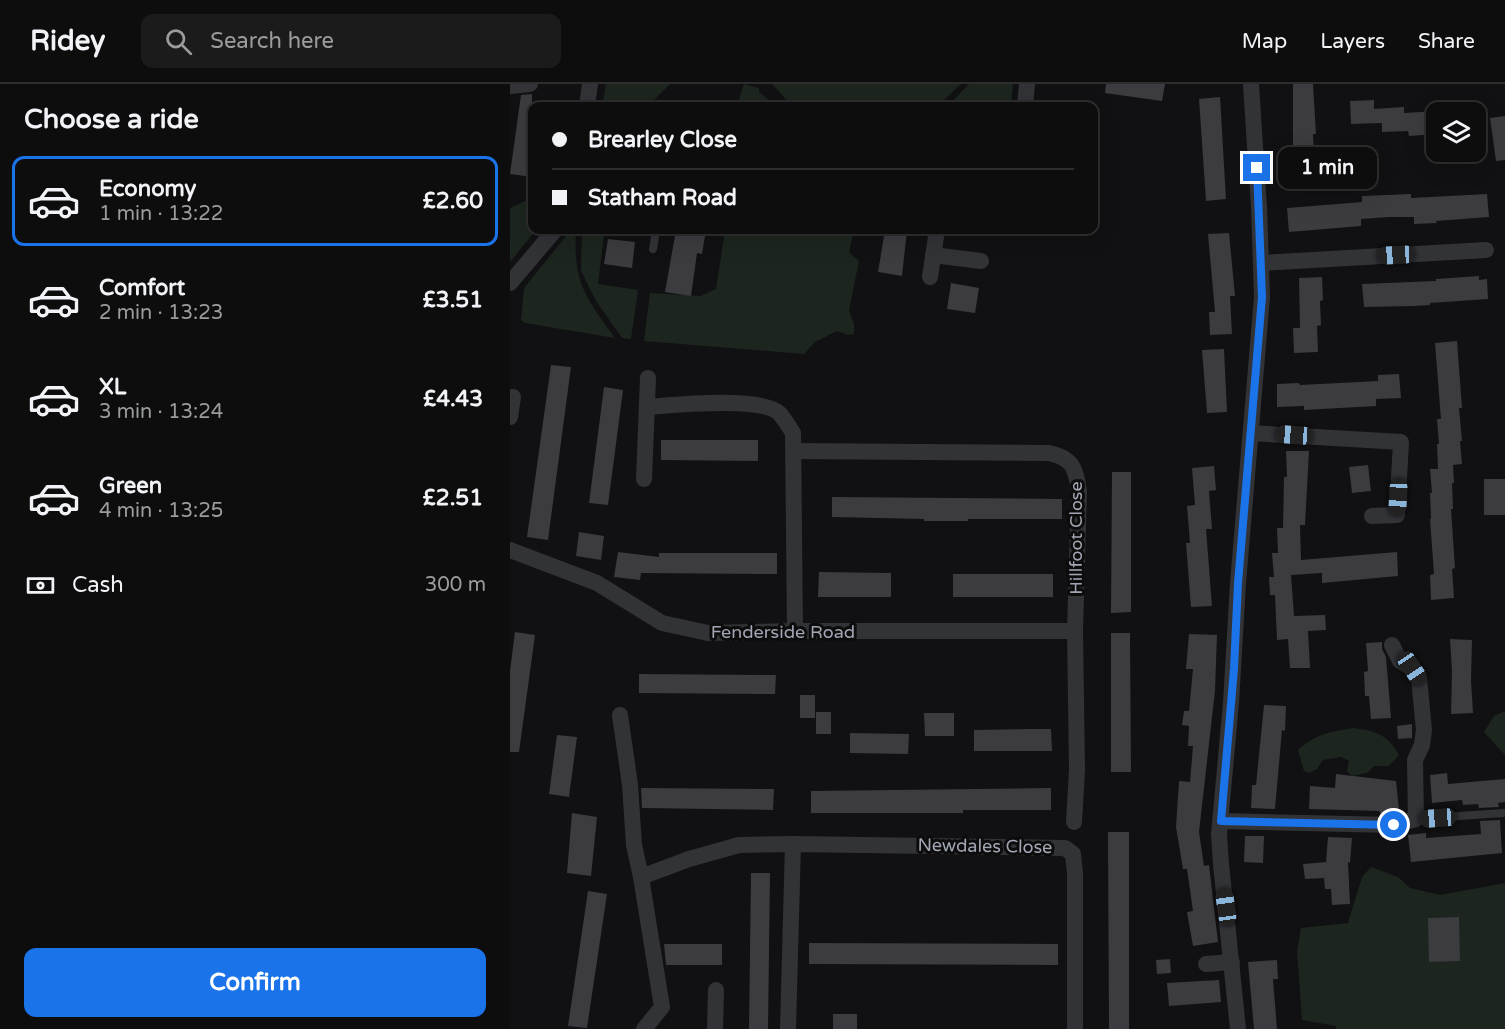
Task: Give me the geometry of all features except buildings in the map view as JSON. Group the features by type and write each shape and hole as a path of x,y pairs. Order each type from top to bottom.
{"street":[{"path":"510,86 530,84"},
{"path":"588,102 590,84"},
{"path":"1025,102 1027,84"},
{"path":"1238,1029 1221,864 1221,821 1235,652 1240,549 1260,327 1262,263 1251,84"},
{"path":"510,283 552,234"},
{"path":"930,277 936,234"},
{"path":"1262,263 1486,250"},
{"path":"933,255 981,261"},
{"path":"644,478 648,378"},
{"path":"510,417 513,397"},
{"path":"648,407 691,403 761,405 779,413 793,433 795,631"},
{"path":"1251,433 1401,442 1397,515 1372,516"},
{"name":"Hillfoot Close","path":"794,451 1021,452 1059,455 1076,471 1079,492 1075,631 1077,770 1074,822"},
{"name":"Fenderside Road","path":"510,550 597,583 662,623 708,633 1075,631"},
{"path":"1221,821 1394,825 1416,819 1415,760 1422,745 1424,730 1419,678 1412,668 1400,661 1392,645"},
{"path":"620,715 630,785 634,844 662,1007 651,1026"},
{"path":"788,1029 793,844"},
{"name":"Newdales Close","path":"641,877 739,845 1065,848 1073,854 1076,873 1075,1029"},
{"path":"1206,964 1232,962"},
{"path":"715,1029 716,990"}],"lane":[{"path":"653,249 655,234"},
{"path":"1416,819 1503,813"}],"shaded area":[{"path":"606,84 670,84 652,102 603,102"},
{"path":"744,84 759,88 759,92 772,102 738,102"},
{"path":"772,84 961,84 942,102 788,102"},
{"path":"969,84 1013,84 1011,102 952,102"},
{"path":"528,200 528,234 533,234 510,262 510,208"},
{"path":"568,234 576,234 577,263 583,288 615,338 525,323 521,320 524,288"},
{"path":"582,234 604,235 598,284 638,290 631,339 622,338 596,301 581,271"},
{"path":"724,234 853,234 849,252 859,261 849,310 854,324 854,334 848,335 837,331 815,342 804,354 644,341 650,293 701,296 716,289"},
{"path":"1505,711 1505,755 1484,732 1494,716"},
{"path":"1353,728 1380,735 1390,742 1399,755 1389,766 1374,766 1367,773 1352,776 1347,771 1349,761 1341,757 1323,760 1317,769 1309,773 1304,771 1298,750 1323,734"},
{"path":"1371,867 1398,877 1410,888 1440,895 1505,883 1505,1029 1336,1029 1336,1026 1302,1020 1297,952 1301,928 1348,923 1362,877"}],"route":[{"path":"1257,168 1262,297 1243,515 1234,669 1221,821 1394,825"}]}
